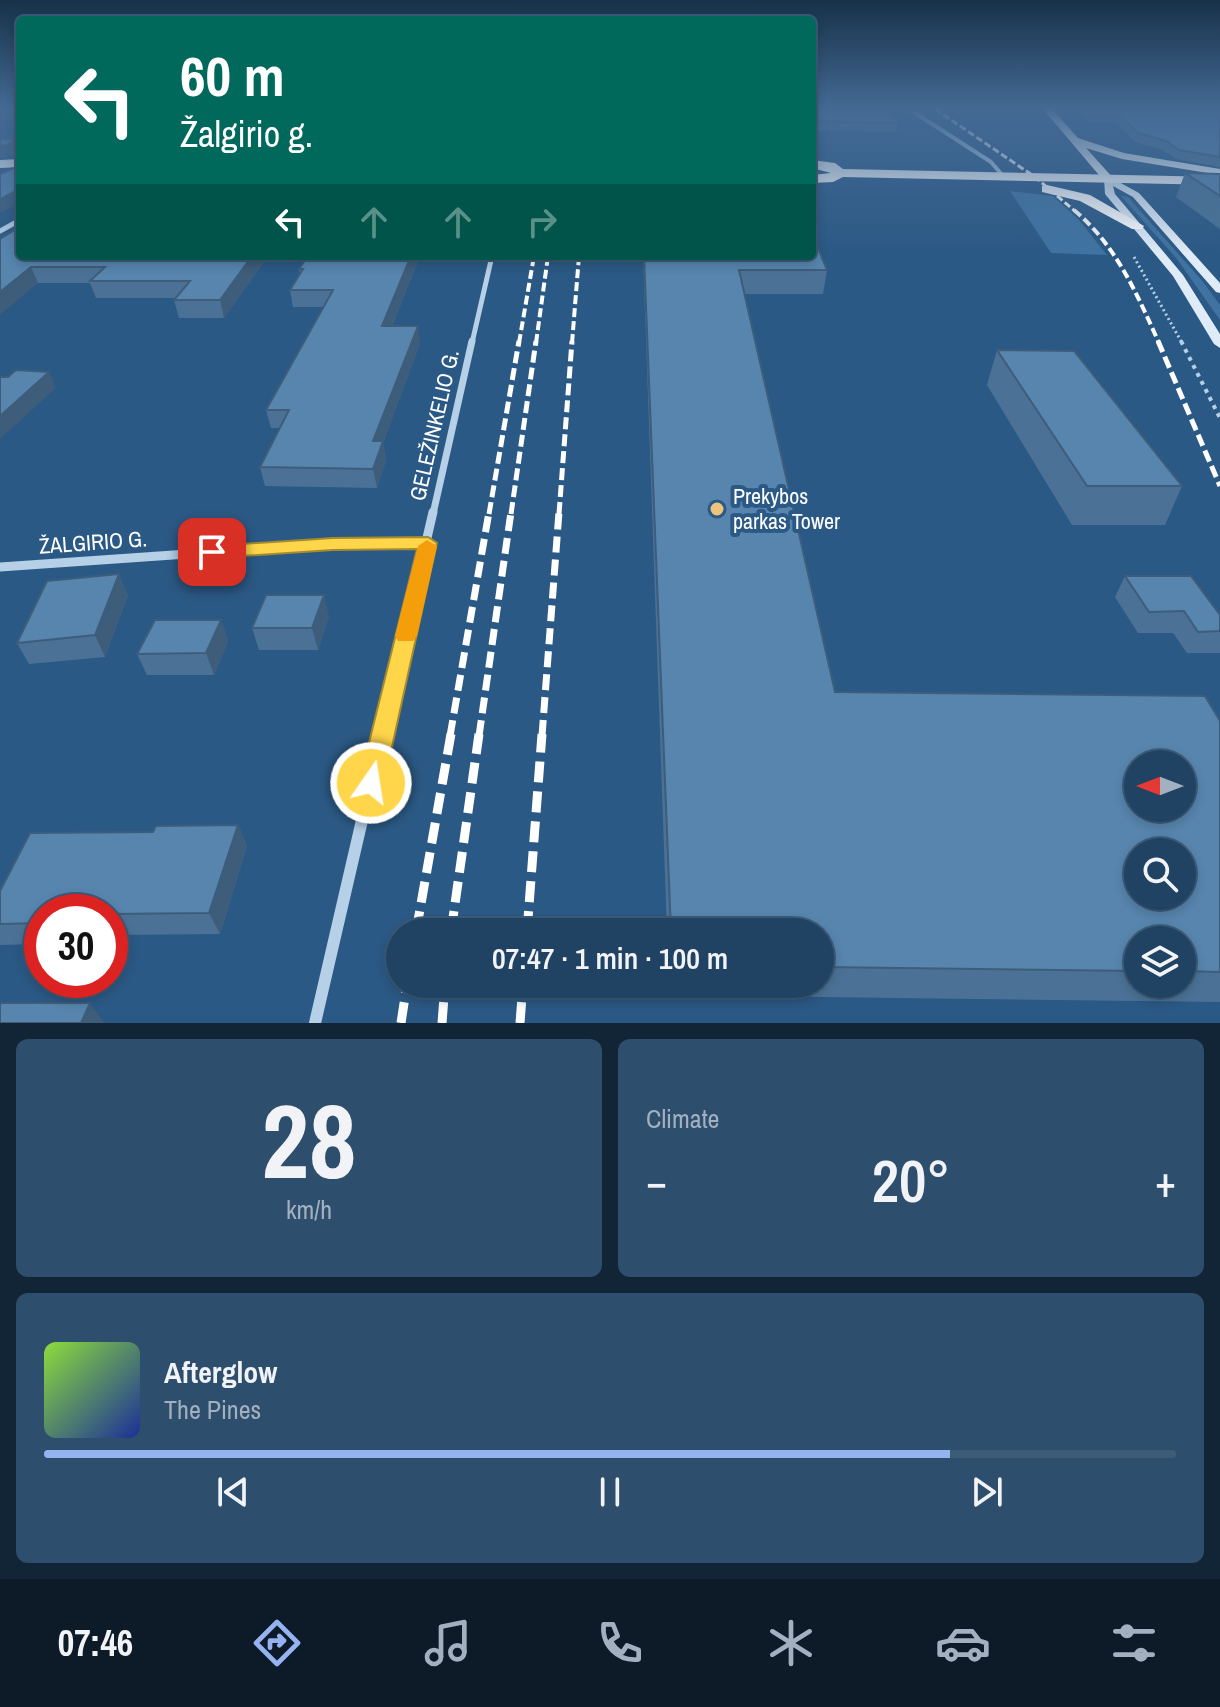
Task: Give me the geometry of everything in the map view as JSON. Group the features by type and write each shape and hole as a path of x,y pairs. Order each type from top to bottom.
{"highway":[{"path":"816,164 830,166 840,173 1220,181"},
{"path":"816,179 833,178 840,173"},
{"path":"938,175 1074,194 1104,206 1137,226"}],"main road":[{"path":"1088,157 1108,179 1136,195 1220,290"},
{"path":"1127,157 1220,172"},
{"path":"1108,179 1110,194 1178,275 1220,344"}],"street":[{"path":"983,157 1003,176"},
{"name":"GELEŽINKELIO G.","path":"315,1023 491,260"},
{"name":"ŽALGIRIO G.","path":"0,567 333,544 428,543"}],"path":[{"path":"1133,256 1163,305 1220,418"}],"shaded area":[{"path":"1010,191 1053,196 1079,220 1107,255 1051,253"},
{"path":"1121,196 1128,197 1204,283 1220,305 1220,320 1177,259"}],"building":[{"path":"14,168 16,172 16,191 0,199 0,174"},
{"path":"1185,173 1220,174 1220,196"},
{"path":"16,229 16,260 249,260 220,300 174,300 190,281 90,281 105,267 31,267 0,292 0,239"},
{"name":"Prekybos parkas Tower","path":"816,243 827,270 739,270 835,692 1205,696 1220,721 1220,972 1196,971 1196,926 1124,926 1124,971 834,967 834,918 670,918 644,260 816,260"},
{"path":"305,260 409,260 382,326 418,326 373,441 383,441 373,469 260,467 289,410 266,410 333,290 290,290 303,269 299,269"},
{"path":"997,350 1074,351 1182,486 1087,486"},
{"path":"16,370 49,372 0,416 0,377 8,377"},
{"path":"119,574 95,635 17,643 47,581"},
{"path":"1125,576 1191,576 1220,615 1220,631 1198,632 1184,611 1149,612"},
{"path":"266,595 324,595 312,628 252,628"},
{"path":"155,620 221,620 206,653 137,654"},
{"path":"238,825 209,913 128,914 128,894 24,894 24,923 0,924 0,891 30,833 153,832 156,826"},
{"path":"1,1003 90,1003 81,1023 0,1023"}],"railway":[{"path":"1005,157 1076,212"},
{"path":"1074,210 1114,255 1159,343"},
{"path":"519,343 533,260"},
{"path":"536,343 547,260"},
{"path":"572,343 579,260"},
{"path":"489,514 519,341"},
{"path":"511,514 536,341"},
{"path":"559,514 572,341"},
{"path":"1158,341 1220,486"},
{"path":"450,736 489,512"},
{"path":"479,736 511,512"},
{"path":"542,736 559,512"},
{"path":"418,918 451,734"},
{"path":"453,918 479,734"},
{"path":"528,918 542,734"},
{"path":"401,1023 405,998"},
{"path":"442,1023 444,998"},
{"path":"520,1023 522,998"}],"slow traffic":[{"path":"406,636 427,546"}],"place":[{"name":"Prekybos parkas Tower","path":"717,509"}],"route":[{"path":"212,552 333,544 428,543 371,783"}]}
